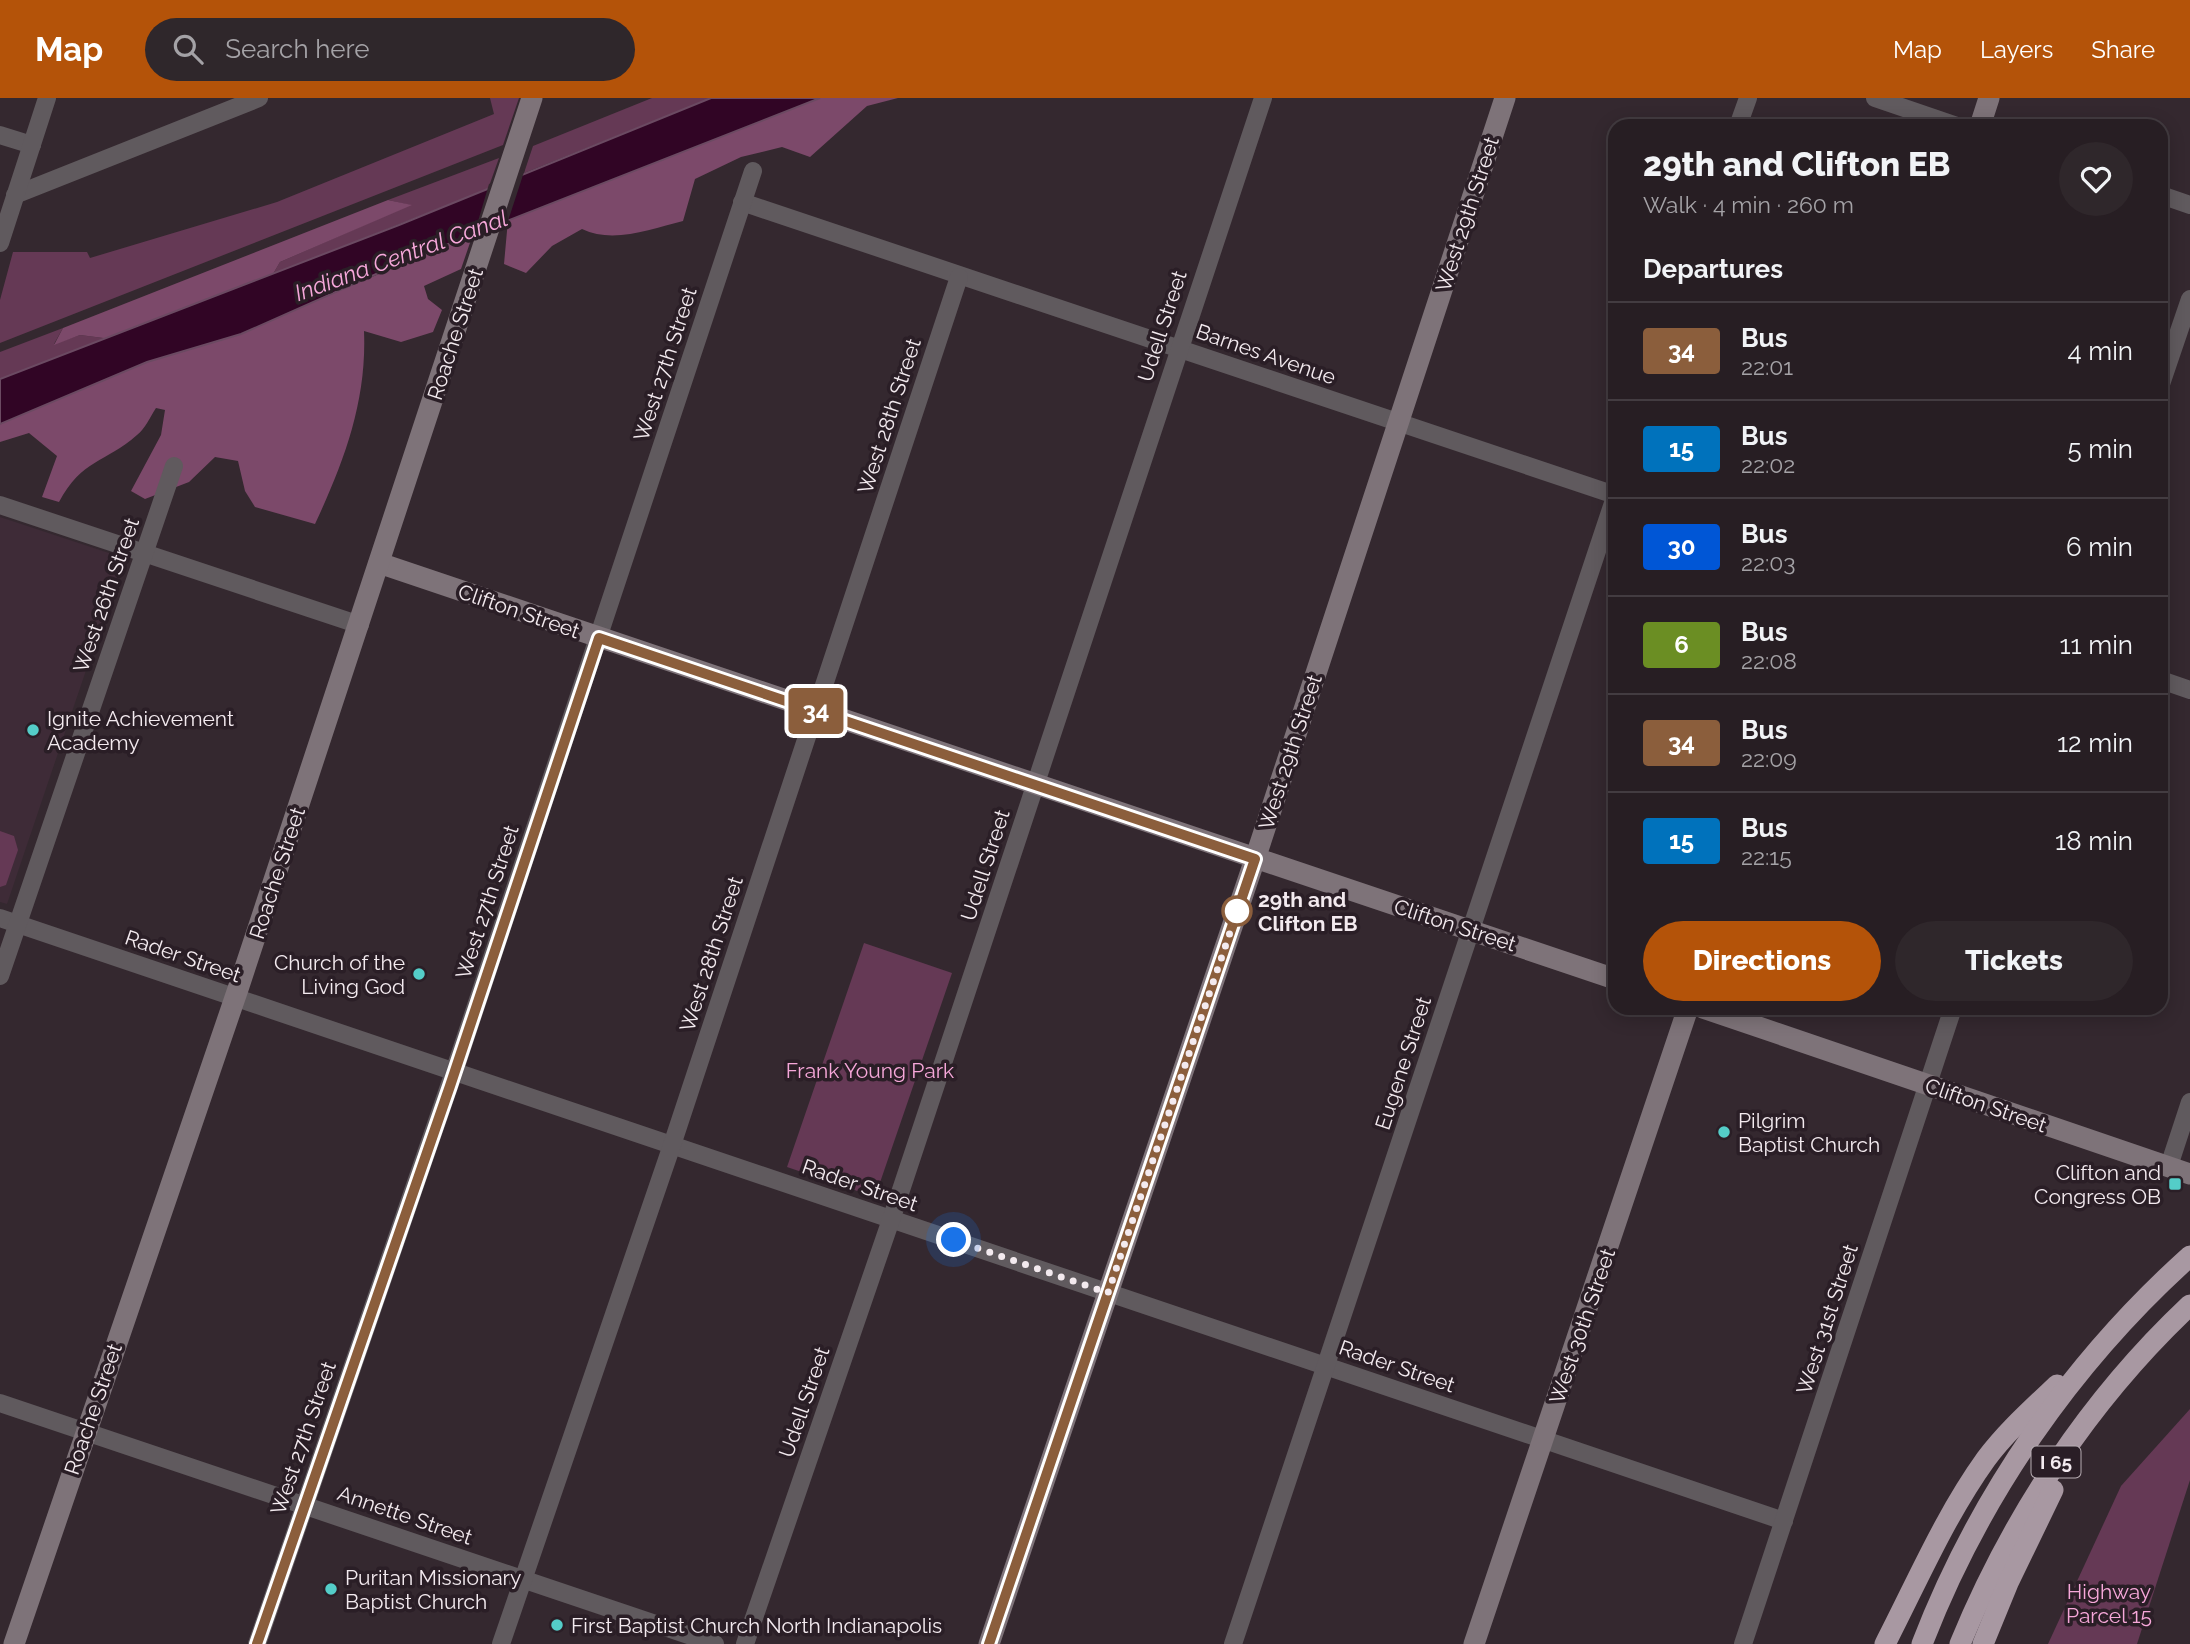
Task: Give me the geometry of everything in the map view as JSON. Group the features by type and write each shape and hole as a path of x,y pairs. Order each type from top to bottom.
{"highway":[{"name":"I 65","path":"1922,1644 1969,1540 2003,1480 2076,1375 2127,1318 2190,1256"},
{"name":"I 65","path":"1960,1644 2013,1533 2060,1455 2139,1357 2190,1305"},
{"path":"1885,1644 1946,1522 1987,1459 2010,1430 2127,1318"},
{"path":"1983,1644 2008,1583 2088,1419"}],"street":[{"path":"0,243 47,98"},
{"path":"15,195 260,98"},
{"name":"Roache Street","path":"14,1644 360,625 532,98"},
{"name":"Udell Street","path":"745,1644 891,1219 1263,98"},
{"name":"West 29th Street","path":"989,1644 1255,859 1505,98"},
{"path":"1740,119 1748,98"},
{"path":"1875,98 1936,119"},
{"path":"1982,119 1989,98"},
{"path":"0,135 32,145"},
{"name":"West 27th Street","path":"257,1644 454,1072 753,172"},
{"path":"2168,197 2190,205"},
{"name":"Barnes Avenue","path":"742,202 1608,494"},
{"name":"West 28th Street","path":"501,1644 672,1145 959,276"},
{"path":"2168,363 2190,299"},
{"name":"West 26th Street","path":"0,976 174,466"},
{"path":"0,505 360,625"},
{"name":"Eugene Street","path":"1233,1644 1608,517"},
{"name":"Clifton Street","path":"379,563 1608,977"},
{"path":"2168,682 2190,690"},
{"name":"Rader Street","path":"0,918 1784,1521"},
{"name":"West 30th Street","path":"1474,1644 1686,1015"},
{"name":"Clifton Street","path":"1723,1015 2190,1174"},
{"name":"West 31st Street","path":"1743,1644 1951,1015"},
{"path":"2169,1166 2190,1102"},
{"name":"Annette Street","path":"0,1403 715,1644"}],"shaded area":[{"path":"820,98 898,98 867,106 810,157 782,147 741,157 695,179 683,221 632,234 606,235 582,229 552,246 526,273 504,264 508,220"},
{"path":"388,200 412,205 280,262 273,274 111,339 80,335 54,345 63,328"},
{"path":"473,234 461,269 424,286 428,299 442,310 433,332 401,342 364,331 362,382 352,430 315,524 255,507 245,491 238,461 215,457 189,482 145,499 131,491 161,435 165,410 156,408 137,435 85,469 76,477 59,502 42,497 57,456 29,433 0,442 0,424 147,362 212,343 273,319"},
{"name":"Ignite Achievement Academy","path":"0,517 124,558 7,904 0,902"}],"green space":[{"path":"490,98 519,98 503,145 0,343 0,300 13,252 87,252 90,258 277,202 494,114"},
{"path":"652,98 711,98 524,173 533,146"},
{"path":"499,158 488,189 273,274 280,262 410,205 388,200"},
{"path":"63,328 54,344 80,335 111,339 0,379 0,352"},
{"path":"0,831 14,836 18,850 6,885 0,887"},
{"name":"Frank Young Park","path":"864,943 952,973 875,1197 787,1167"},
{"name":"Highway Parcel 15","path":"2190,1409 2190,1480 2137,1644 2048,1644 2121,1486"}],"water":[{"name":"Indiana Central Canal","path":"711,98 820,98 410,259 241,334 147,362 0,424 0,379 399,225"}],"pier":[{"path":"525,169 507,224 473,238 489,184"}],"bus line":[{"name":"34","path":"257,1644 450,1086 599,638 1255,859 989,1644"}],"place":[{"name":"Ignite Achievement Academy","path":"33,730"},
{"name":"29th and Clifton EB","path":"1237,911"},
{"name":"Church of the Living God","path":"419,974"},
{"name":"Pilgrim Baptist Church","path":"1724,1132"},
{"name":"Clifton and Congress OB","path":"2175,1184"},
{"name":"Puritan Missionary Baptist Church","path":"331,1589"},
{"name":"First Baptist Church North Indianapolis","path":"557,1625"}],"route":[{"path":"954,1240 1108,1293 1240,903 1237,911"}]}
